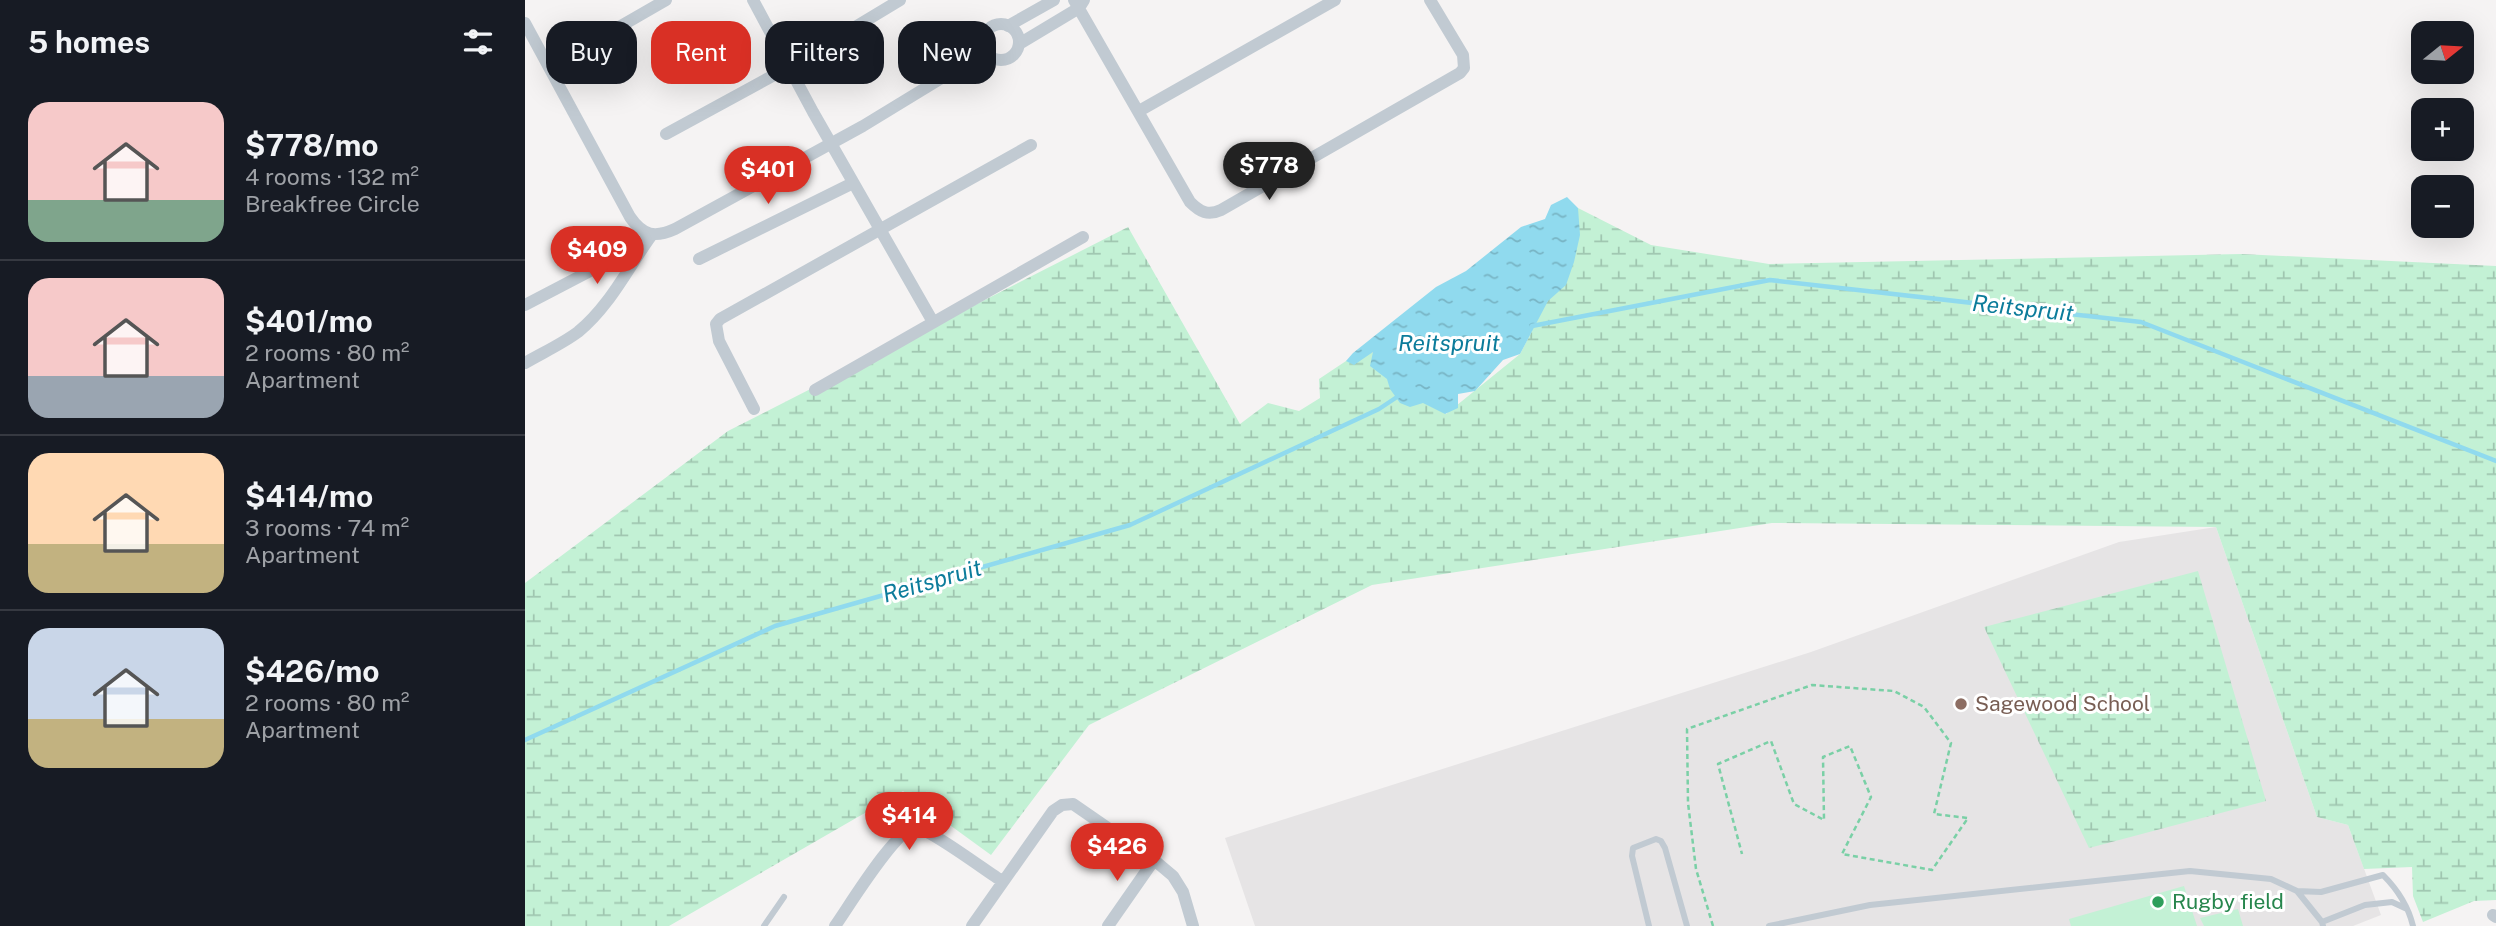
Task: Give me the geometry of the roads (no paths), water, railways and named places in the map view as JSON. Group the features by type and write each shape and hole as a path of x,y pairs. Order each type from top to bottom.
{"street":[{"path":"630,21 666,0"},
{"path":"753,0 765,22"},
{"path":"865,21 900,0"},
{"path":"1008,26 1054,0"},
{"path":"1139,111 1335,0"},
{"path":"1019,44 1079,3 1190,202 1207,214 1215,212 1460,73 1464,68 1463,55 1430,0"},
{"path":"525,23 621,203 635,225 651,236"},
{"path":"996,26 1008,26 1017,33 1019,44 1015,54 1006,60 996,59"},
{"path":"666,135 765,80"},
{"path":"799,84 933,322"},
{"path":"525,305 651,236 675,229 832,143 931,84"},
{"path":"754,410 719,341 716,324 727,313 1031,145"},
{"path":"699,259 853,183"},
{"path":"525,363 577,333 591,319 609,298 651,236"},
{"path":"815,390 1083,237"},
{"path":"972,926 1053,811 1062,805 1073,804 1173,876 1183,892 1193,926"},
{"path":"835,926 882,857 907,830 913,828 929,832 1002,881"},
{"path":"1108,926 1154,860"}],"lane":[{"path":"1649,926 1632,856 1633,848 1656,839 1661,841 1665,848 1687,926"},
{"path":"1769,926 1870,905 2190,872 2271,879 2297,891 2321,892 2383,876 2396,888 2409,910 2413,926"},
{"path":"2297,891 2323,924 2365,905 2392,902 2409,910"},
{"path":"764,926 784,897"}],"water":[{"name":"Reitspruit","path":"1567,197 1578,208 1580,235 1566,285 1548,301 1520,354 1503,360 1475,391 1458,394 1458,408 1445,414 1423,403 1410,407 1400,403 1390,389 1387,379 1370,366 1373,352 1354,365 1346,361 1436,287 1466,271 1521,227 1545,219 1551,205"}],"waterway":[{"name":"Reitspruit","path":"1532,326 1770,280 2141,322 2496,461"},
{"name":"Reitspruit","path":"525,740 775,626 1130,525 1379,409 1400,395"}],"place":[{"name":"Sagewood School","path":"1961,704"},
{"name":"Rugby field","path":"2158,902"}]}
